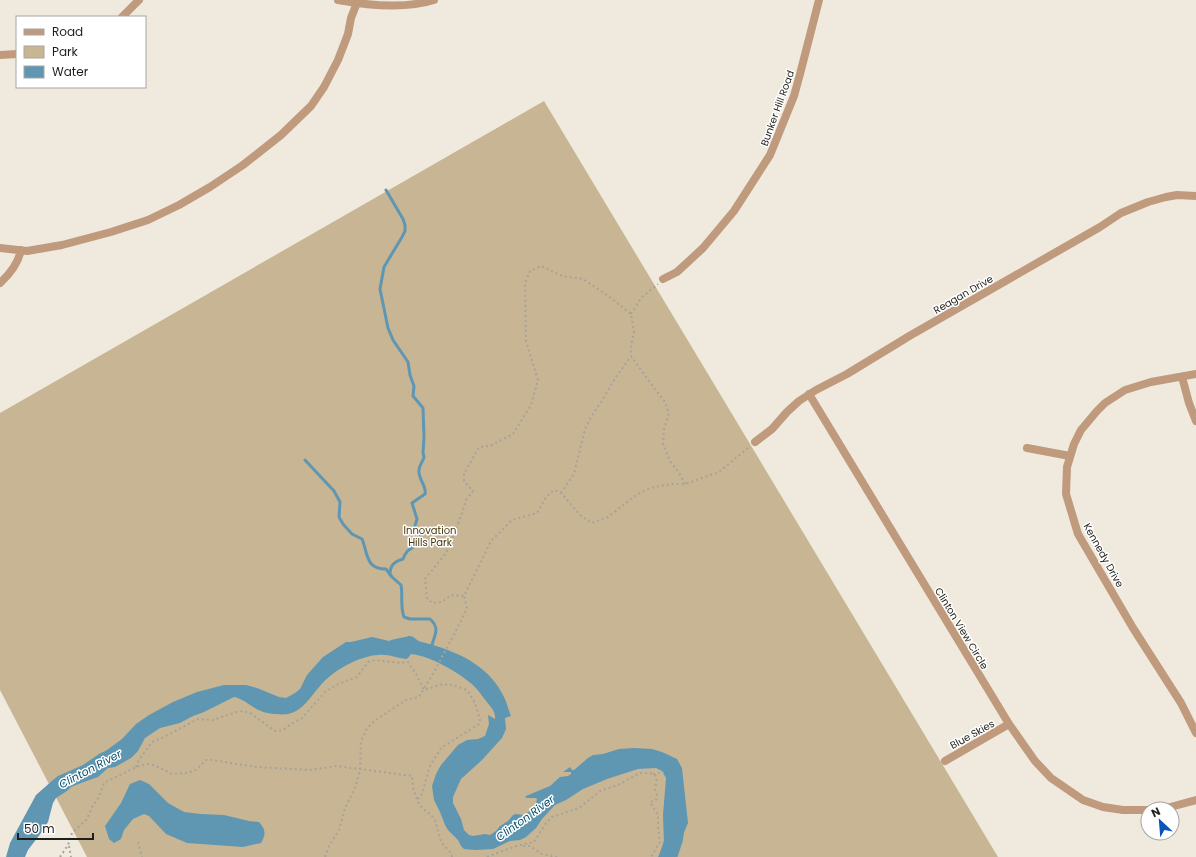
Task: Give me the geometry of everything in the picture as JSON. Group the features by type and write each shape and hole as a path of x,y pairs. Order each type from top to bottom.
{"street":[{"path":"123,16 139,0"},
{"path":"338,0 384,5 409,4 434,0"},
{"name":"Bunker Hill Road","path":"663,279 677,272 703,248 734,211 770,155 800,74 819,0"},
{"path":"0,248 27,251 62,245 148,220 179,205 243,165 281,135 311,106 324,87 338,60 348,34 351,18 358,2"},
{"path":"0,55 16,54"},
{"name":"Reagan Drive","path":"755,442 772,429 787,412 809,394 847,374 918,331 1100,227 1121,213 1148,202 1166,197 1177,195 1196,196"},
{"path":"0,283 11,273 20,258 21,250"},
{"name":"Kennedy Drive","path":"1196,374 1137,386 1125,390 1112,398 1091,416 1081,430 1070,456 1067,467 1066,494 1078,534 1133,628 1181,703 1196,733"},
{"path":"1182,377 1189,403 1196,421"},
{"name":"Clinton View Circle","path":"809,394 1009,724 1035,761 1051,778 1083,800 1103,807 1123,810 1140,810"},
{"path":"1027,448 1070,456"},
{"name":"Blue Skies","path":"944,761 1009,724"},
{"path":"1180,804 1196,800"}],"path":[{"path":"464,596 451,595 442,602 432,603 427,598 425,579 446,553 466,500 473,491 464,481 464,474 479,447 490,446 513,434 531,405 538,380 526,341 525,284 530,271 541,266 562,276 583,279 607,295 631,314 634,332 630,346 632,356 665,402 669,413 664,429 663,444 670,461 680,473 685,484"},
{"path":"631,314 642,298 663,279"},
{"path":"560,493 574,474 585,429 591,417 616,377 632,356"},
{"path":"325,857 329,846 339,830 345,808 355,788 360,770 361,741 367,728 406,700 419,698 467,608 464,596 490,541 512,520 536,513 546,497 554,490 560,493 581,516 592,523 608,517 636,495 650,488 672,484 685,484 719,472 755,442"},
{"path":"136,767 139,760 152,742 198,719 213,720 243,711 250,713 275,731 284,730 302,718 325,692 338,684 357,677 368,662 375,660 401,663 408,662 424,690"},
{"path":"417,800 422,794 430,766 441,748 479,724 480,720 476,703 467,690 453,684 443,684 424,690"},
{"path":"60,857 68,845 72,833 87,819 92,807 99,797 104,783 136,767 147,764 154,765 172,774 187,773 196,770 206,760 212,760 256,767 310,770 337,766 412,776 413,788 417,800 422,808 435,820 441,842 451,853 452,857"},
{"path":"487,857 520,845 534,842 552,817 579,808 600,791 618,785 640,773 664,773"},
{"path":"651,857 660,842 658,815 650,802 656,800 657,795 655,790 657,778 653,774"},
{"path":"138,842 142,857"},
{"path":"68,845 71,857"},
{"path":"520,845 530,846 542,854 557,857"}],"green space":[{"name":"Innovation Hills Park","path":"544,101 998,857 87,857 0,690 0,413"}],"water":[{"path":"409,636 459,655 481,668 498,687 505,699 511,716 505,718 506,729 502,738 482,760 461,779 453,797 453,803 461,819 464,830 469,835 490,835 508,821 513,815 524,815 530,811 536,804 537,799 525,797 550,786 560,777 571,774 571,772 563,772 570,767 574,770 593,755 603,754 619,749 634,748 652,749 662,752 677,759 682,768 688,823 679,844 667,850 664,857 658,857 664,845 663,815 666,778 662,771 656,768 638,769 583,789 555,805 536,828 520,840 510,841 493,849 464,849 445,825 434,800 432,786 441,765 458,745 467,740 478,739 485,736 489,724 488,715 495,719 495,714 476,688 461,676 445,666 427,658 411,654 406,659 378,655 354,661 331,675 306,703 298,710 288,714 263,712 241,699 234,697 180,723 160,728 145,738 138,751 131,758 115,767 108,768 98,777 71,787 56,798 53,803 48,822 28,850 25,857 6,857 10,843 36,795 58,776 83,765 107,750 122,739 136,724 149,715 173,702 197,692 224,685 246,685 279,697 286,698 300,689 307,675 323,657 346,642 372,637 389,641"},
{"path":"140,780 149,784 168,803 184,812 224,815 259,822 264,830 263,840 261,843 243,847 187,843 166,834 149,816 144,814 133,819 124,830 121,839 114,843 109,839 105,826 121,803 130,784"}],"waterway":[{"path":"386,190 403,219 405,231 384,267 380,289 388,328 393,340 408,362 410,375 414,386 413,396 423,408 424,457 420,466 419,475 425,491 425,494 412,503 417,519 414,529 421,536 421,540 409,549 403,559 393,565 390,575"},
{"path":"305,460 334,491 340,502 339,517 352,534 362,539 368,559 371,563 374,566 386,569 401,585 402,609 404,617 410,619 430,619 433,622 436,631 432,645"},
{"name":"Clinton River","path":"668,857 674,839 676,824"}]}
